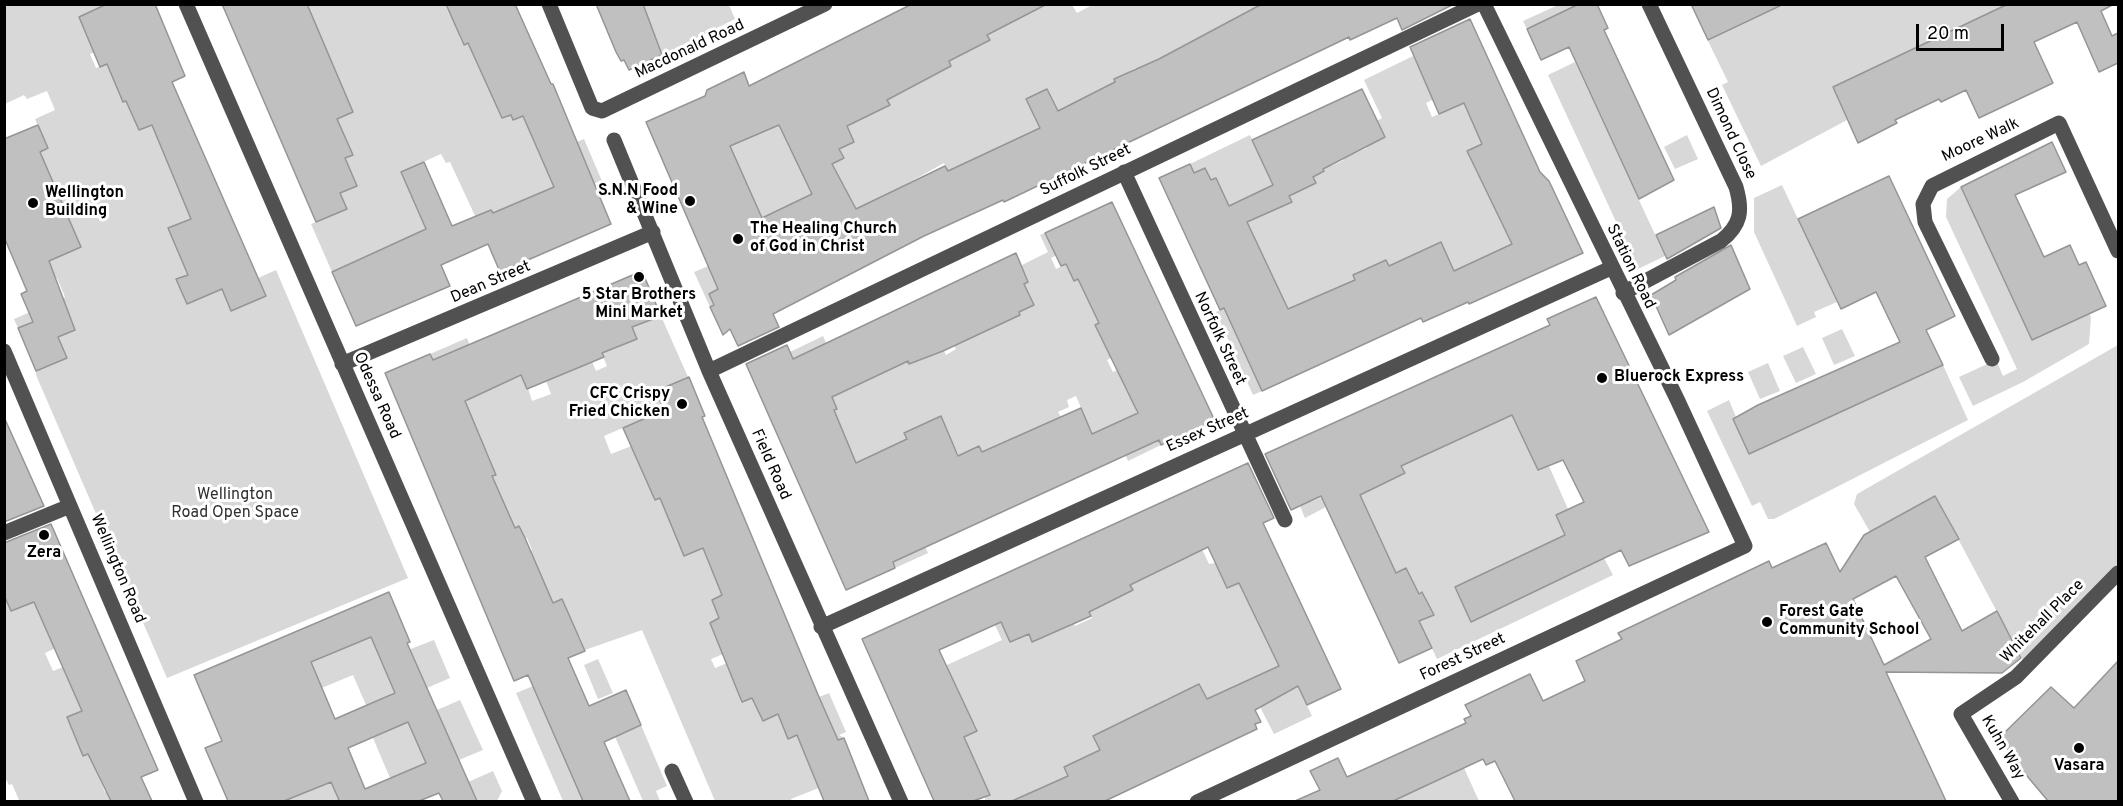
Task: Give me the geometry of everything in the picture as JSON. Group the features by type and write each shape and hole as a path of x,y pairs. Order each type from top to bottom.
{"street":[{"name":"Odessa Road","path":"186,4 534,801"},
{"name":"Macdonald Road","path":"549,4 592,108 602,111 825,4"},
{"name":"Dimond Close","path":"1623,292 1721,241 1735,230 1741,208 1736,187 1649,4"},
{"name":"Station Road","path":"1485,5 1611,268 1677,399 1745,546"},
{"name":"Suffolk Street","path":"709,371 1124,172 1485,5"},
{"name":"Moore Walk","path":"1992,359 1925,222 1923,204 1932,186 2059,123 2118,251"},
{"name":"Field Road","path":"614,140 709,371 821,627 901,801"},
{"name":"Norfolk Street","path":"1124,172 1285,520"},
{"name":"Dean Street","path":"342,364 653,232"},
{"name":"Essex Street","path":"821,627 1611,268"},
{"name":"Wellington Road","path":"4,351 196,801"},
{"path":"4,533 70,506"},
{"name":"Forest Street","path":"1197,801 1745,546"},
{"name":"Whitehall Place","path":"1961,714 2016,677 2118,573"},
{"name":"Kuhn Way","path":"1961,714 2012,801"},
{"path":"672,771 686,801"}],"green space":[{"path":"301,4 446,5 449,11 487,24 459,36 463,45 477,39 482,75 502,118 511,115 513,120 530,113 529,130 539,154 567,142 569,145 584,139 602,181 493,213 491,210 480,214 483,233 450,162 446,163 441,154 401,172 426,230 381,249 387,274 377,251 359,259 369,282 346,266 332,272 311,224 347,209 340,193 357,186 331,165 353,155 347,140 302,99 341,83 332,62 321,67"},
{"path":"1094,4 1277,5 1213,30 1226,56 1214,61 1202,36 1180,47 1192,72 1148,93 1136,68 1114,79 1126,104 1086,97 1062,108 1072,129 1067,131 1047,89 1026,99 1040,128 955,185 944,163 709,294 714,305 710,307 694,272 792,231 782,208 738,229 706,157 769,129 760,109 854,142 832,98 889,105 871,68 908,82 911,88 925,80 910,49 951,66 949,61 963,54 951,28 968,19 981,45 990,40 988,35 1040,5 1072,5 1077,13"},
{"name":"Wellington Road Open Space","path":"5,5 107,5 79,17 84,28 104,48 90,54 96,68 107,64 123,102 170,83 152,125 191,219 168,229 188,275 176,280 187,304 222,289 231,310 258,278 276,270 408,578 167,678 36,375 36,371 67,358 48,315 18,328 14,319 65,297 57,278 27,291 20,273 80,247 5,167 47,148 35,119 55,110 47,91 27,99 24,95 5,104"},
{"path":"643,5 729,5 735,19 662,55"},
{"path":"1558,5 1576,6 1527,29 1523,21"},
{"path":"1784,5 2008,5 1833,87 1847,120 1761,166 1722,85 1728,82 1708,41"},
{"path":"1413,56 1420,70 1457,88 1426,103 1432,117 1464,103 1485,142 1467,151 1482,182 1536,238 1454,271 1390,269 1385,260 1353,275 1368,307 1303,337 1289,308 1235,333 1262,391 1253,395 1216,312 1251,296 1274,279 1268,266 1243,277 1224,236 1248,225 1243,214 1248,197 1213,213 1225,197 1216,178 1211,180 1205,168 1194,173 1190,164 1250,135 1282,206 1292,202 1278,172 1306,188 1316,183 1313,177 1324,171 1316,154 1323,150 1331,166 1344,160 1337,144 1340,142 1347,157 1367,148 1360,132 1372,143 1385,137 1377,121 1382,118 1364,80"},
{"path":"1575,62 1665,256 1638,269 1548,75"},
{"path":"1687,135 1698,159 1675,169 1664,147"},
{"path":"1782,185 1837,302 1814,312 1816,317 1797,326 1754,232 1754,198"},
{"path":"1961,187 2032,340 2073,321 2083,301 2091,317 2089,344 2023,382 1973,406 1959,377 1996,360 2003,376 2017,369 1946,217 1947,199"},
{"path":"1052,230 1058,243 1092,239 1051,258 1056,269 1066,264 1100,269 1125,311 1095,325 1102,340 1132,326 1117,355 1107,360 1113,372 1145,358 1136,414 1157,436 1161,445 1128,461 1112,425 1092,434 1076,396 1067,400 1069,407 1058,412 1061,417 982,453 979,446 964,453 973,486 941,417 904,433 907,439 885,450 903,499 928,553 895,568 843,433 821,416 837,409 794,361 790,352 823,336 840,373 868,380 884,372 882,365 900,345 909,364 935,352 933,329 946,355 956,349 954,346 1034,305 1016,268 1048,252 1040,235"},
{"path":"644,308 649,321 661,316 688,377 656,391 664,410 604,436 611,454 647,440 664,480 649,486 655,500 692,485 684,556 718,542 709,564 719,587 737,589 712,600 719,618 710,623 714,633 733,650 711,659 715,668 737,659 738,692 741,702 753,698 762,720 785,711 789,739 800,734 833,730 819,697 829,693 846,732 839,735 844,738 822,747 810,767 821,787 791,799 792,801 715,801 642,630 585,650 579,635 557,645 566,610 562,599 524,615 546,588 529,551 532,550 527,538 524,538 519,526 491,538 512,521 508,513 468,487 496,474 486,449 473,454 469,443 481,438 470,413 435,366 430,354 467,338 482,376 494,387 524,375 532,401 551,394 546,381 586,347 596,371 607,366 599,347 615,348 637,339 631,323"},
{"path":"1842,329 1855,356 1834,365 1822,338"},
{"path":"2118,345 2118,567 2024,662 1935,496 1870,532 1854,504 1857,494"},
{"path":"1803,347 1816,374 1796,383 1783,356"},
{"path":"1768,363 1780,391 1760,399 1748,372"},
{"path":"1943,365 1968,420 1774,519 1768,519 1760,502 1752,506 1707,411 1729,400 1736,417 1733,419 1750,454"},
{"path":"1503,385 1538,470 1549,466 1568,509 1556,516 1565,535 1455,587 1472,622 1604,558 1613,575 1437,659 1419,621 1433,615 1423,592 1419,594 1406,568 1396,573 1361,497 1328,512 1326,507 1305,518 1300,506 1326,496 1404,474 1397,456"},
{"path":"1177,496 1209,564 1215,563 1227,588 1247,579 1251,608 1275,658 1283,655 1312,716 1274,734 1260,707 1207,699 1199,684 1164,700 1171,716 1129,719 1093,736 1100,750 1064,767 1080,801 1077,801 1072,791 1066,794 1059,780 1036,791 1040,801 986,801 970,751 946,745 977,730 975,724 969,726 956,687 916,679 1002,640 977,586 983,584 1010,642 1023,636 1026,628 1033,642 1051,634 1051,574 1075,626 1092,618 1076,583 1092,611 1109,602 1095,574 1133,590 1130,584 1178,562"},
{"path":"4,564 6,599 11,611 75,584 35,604 43,623 55,619 90,632 45,653 53,671 78,661 72,687 80,707 123,690 137,734 90,757 105,792 137,779 110,799 111,801 16,801 19,800 12,784 9,785 4,776"},
{"path":"345,611 368,631 379,655 408,650 434,640 450,678 427,688 414,659 395,692 366,705 353,675 295,699 339,801 284,801 290,798 225,662 262,646 276,678 334,653 321,620"},
{"path":"598,659 613,693 598,699 584,665"},
{"path":"533,686 583,801 563,801 516,693"},
{"path":"460,700 483,750 459,760 437,710"},
{"path":"602,707 628,730 641,725 667,786 656,791 660,801 643,801"},
{"path":"408,722 426,763 390,778 373,738"},
{"path":"1464,768 1479,801 1393,801"},
{"path":"493,771 502,791 497,801 476,801 468,782"}],"building":[{"path":"107,4 155,4 185,76 172,82 266,296 231,311 222,289 187,304 176,279 188,275 168,228 191,219 152,125 139,130 126,101 123,102 107,64 100,67 79,17"},
{"path":"222,4 307,4 353,112 337,119 353,155 345,158 357,186 340,193 347,209 316,222"},
{"path":"446,4 515,4 551,84 553,84 611,224 500,272 488,244 441,265 450,286 356,326 332,272 426,229 401,172 424,162 452,226 491,210 493,213 554,187 523,116 513,120 511,115 502,118 468,43 464,45"},
{"path":"596,4 643,4 662,55 629,70 624,60 621,61 616,52"},
{"path":"912,4 1047,4 987,35 990,40 949,61 951,66 887,100 890,105 847,126 854,142 839,149 844,158 832,164 856,209 945,166 948,171 1040,128 1026,99 1047,89 1058,111 1115,82 1114,79 1159,59 1262,4 1454,4 1402,30 1397,18 1350,40 1349,37 1004,202 1003,200 924,236 773,314 779,327 738,346 730,329 723,335 710,307 714,305 709,294 718,289 646,122 705,96 707,90 744,72 749,86","holes":["779,125 812,194 762,218 730,146"]},
{"path":"1579,4 1597,4 1608,28 1604,30 1674,180 1639,199 1569,47 1541,60 1527,29"},
{"path":"1691,4 1784,4 1708,40"},
{"path":"2008,4 2114,4 2101,11 2112,36 2118,33 2118,63 2099,72 2077,22 2034,42 2053,83 1979,118 1966,90 1941,102 1939,99 1895,120 1897,123 1858,143 1833,87"},
{"path":"1470,19 1540,172 1549,181 1583,253 1469,304 1468,302 1423,322 1421,318 1262,391 1224,308 1220,310 1159,178 1190,164 1194,173 1205,168 1211,180 1216,178 1229,206 1273,185 1252,140 1362,89 1385,137 1323,169 1324,171 1313,177 1316,183 1289,196 1292,202 1247,222 1288,309 1355,280 1353,275 1386,260 1389,266 1441,242 1454,271 1512,244 1467,151 1482,144 1464,103 1439,114 1410,47"},
{"path":"38,125 48,148 40,152 81,247 49,261 75,330 58,337 67,358 36,371 18,328 33,322 21,294 27,291 4,237 4,139"},
{"path":"2052,142 2066,172 2015,195 2044,257 2070,245 2079,265 2086,262 2106,306 2032,340 1961,187"},
{"path":"1889,176 1955,316 1926,330 1943,365 1749,454 1733,419 1758,405 1900,342 1876,292 1841,309 1798,219"},
{"path":"1112,202 1215,421 1161,445 1159,440 893,562 895,568 846,590 746,364 787,345 793,359 1016,253 1028,282 1024,284 1034,305 1019,312 1020,315 943,351 909,364 908,361 832,397 837,409 834,410 856,463 907,439 904,433 941,416 958,456 979,446 982,452 1081,408 1092,434 1138,413 1095,325 1099,323 1078,279 1074,281 1066,264 1061,266 1045,233"},
{"path":"1714,207 1721,228 1667,259 1656,235"},
{"path":"1731,245 1750,289 1669,335 1651,295 1676,280 1675,277"},
{"path":"642,271 661,316 632,327 637,339 602,353 604,357 527,389 521,375 465,401 496,475 492,476 515,528 519,526 553,603 562,599 585,651 568,658 589,706 626,690 641,725 604,742 630,801 583,801 528,675 514,681 385,373 430,354 433,360"},
{"path":"1596,297 1709,532 1629,566 1621,550 1471,622 1455,587 1565,535 1556,515 1584,502 1563,460 1538,470 1512,415 1401,466 1405,473 1360,495 1396,573 1406,568 1419,594 1422,592 1434,615 1419,621 1432,648 1399,663 1321,496 1291,510 1265,454 1550,325 1547,319"},
{"path":"689,377 705,416 702,417 819,697 838,740 844,738 869,801 824,801 797,735 788,739 778,714 763,721 752,698 742,702 710,623 719,618 712,600 722,595 703,548 684,556 660,498 655,500 623,428 664,410 656,391"},
{"path":"4,417 44,506 4,522"},
{"path":"1248,463 1274,518 1263,523 1341,689 1307,705 1298,686 1255,710 1261,722 1255,724 1257,729 1105,801 1012,801 1068,776 1064,767 1100,750 1093,736 1199,684 1207,699 1279,666 1239,583 1227,588 1208,547 1130,585 1133,590 1089,612 1091,616 1032,642 1029,634 1010,642 1001,622 939,650 977,731 964,737 990,795 973,801 934,801 862,639"},
{"name":"Forest Gate Community School","path":"1935,496 1959,539 1925,557 1962,631 1997,611 2021,658 2002,673 1886,672 1946,801 1515,801 1495,761 1486,765 1483,759 1393,801 1295,801 1320,790 1310,771 1338,758 1347,777 1466,723 1464,719 1471,716 1465,705 1530,674 1543,701 1585,681 1576,661 1622,639 1618,633 1769,561 1772,568 1826,543 1840,572 1864,535","holes":["1896,576 1931,639 1884,665 1853,599"]},
{"path":"51,524 158,770 141,777 152,801 111,801 88,754 83,756 67,717 82,711 34,602 11,611 4,595 4,543"},
{"path":"389,592 410,642 407,643 477,801 443,801 439,793 419,801 336,801 339,800 331,782 284,801 228,801 205,748 222,741 194,675","holes":["371,637 395,693 335,719 311,662","408,722 426,763 365,789 348,748"]},
{"path":"2118,661 2118,801 2048,801 2017,764 2000,737 2051,687 2074,708"}],"place":[{"name":"S.N.N Food & Wine","path":"690,201"},
{"name":"Wellington Building","path":"33,203"},
{"name":"The Healing Church of God in Christ","path":"738,239"},
{"name":"5 Star Brothers Mini Market","path":"639,277"},
{"name":"Bluerock Express","path":"1602,378"},
{"name":"CFC Crispy Fried Chicken","path":"682,404"},
{"name":"Zera","path":"44,535"},
{"name":"Forest Gate Community School","path":"1767,622"},
{"name":"Vasara","path":"2079,748"}]}
